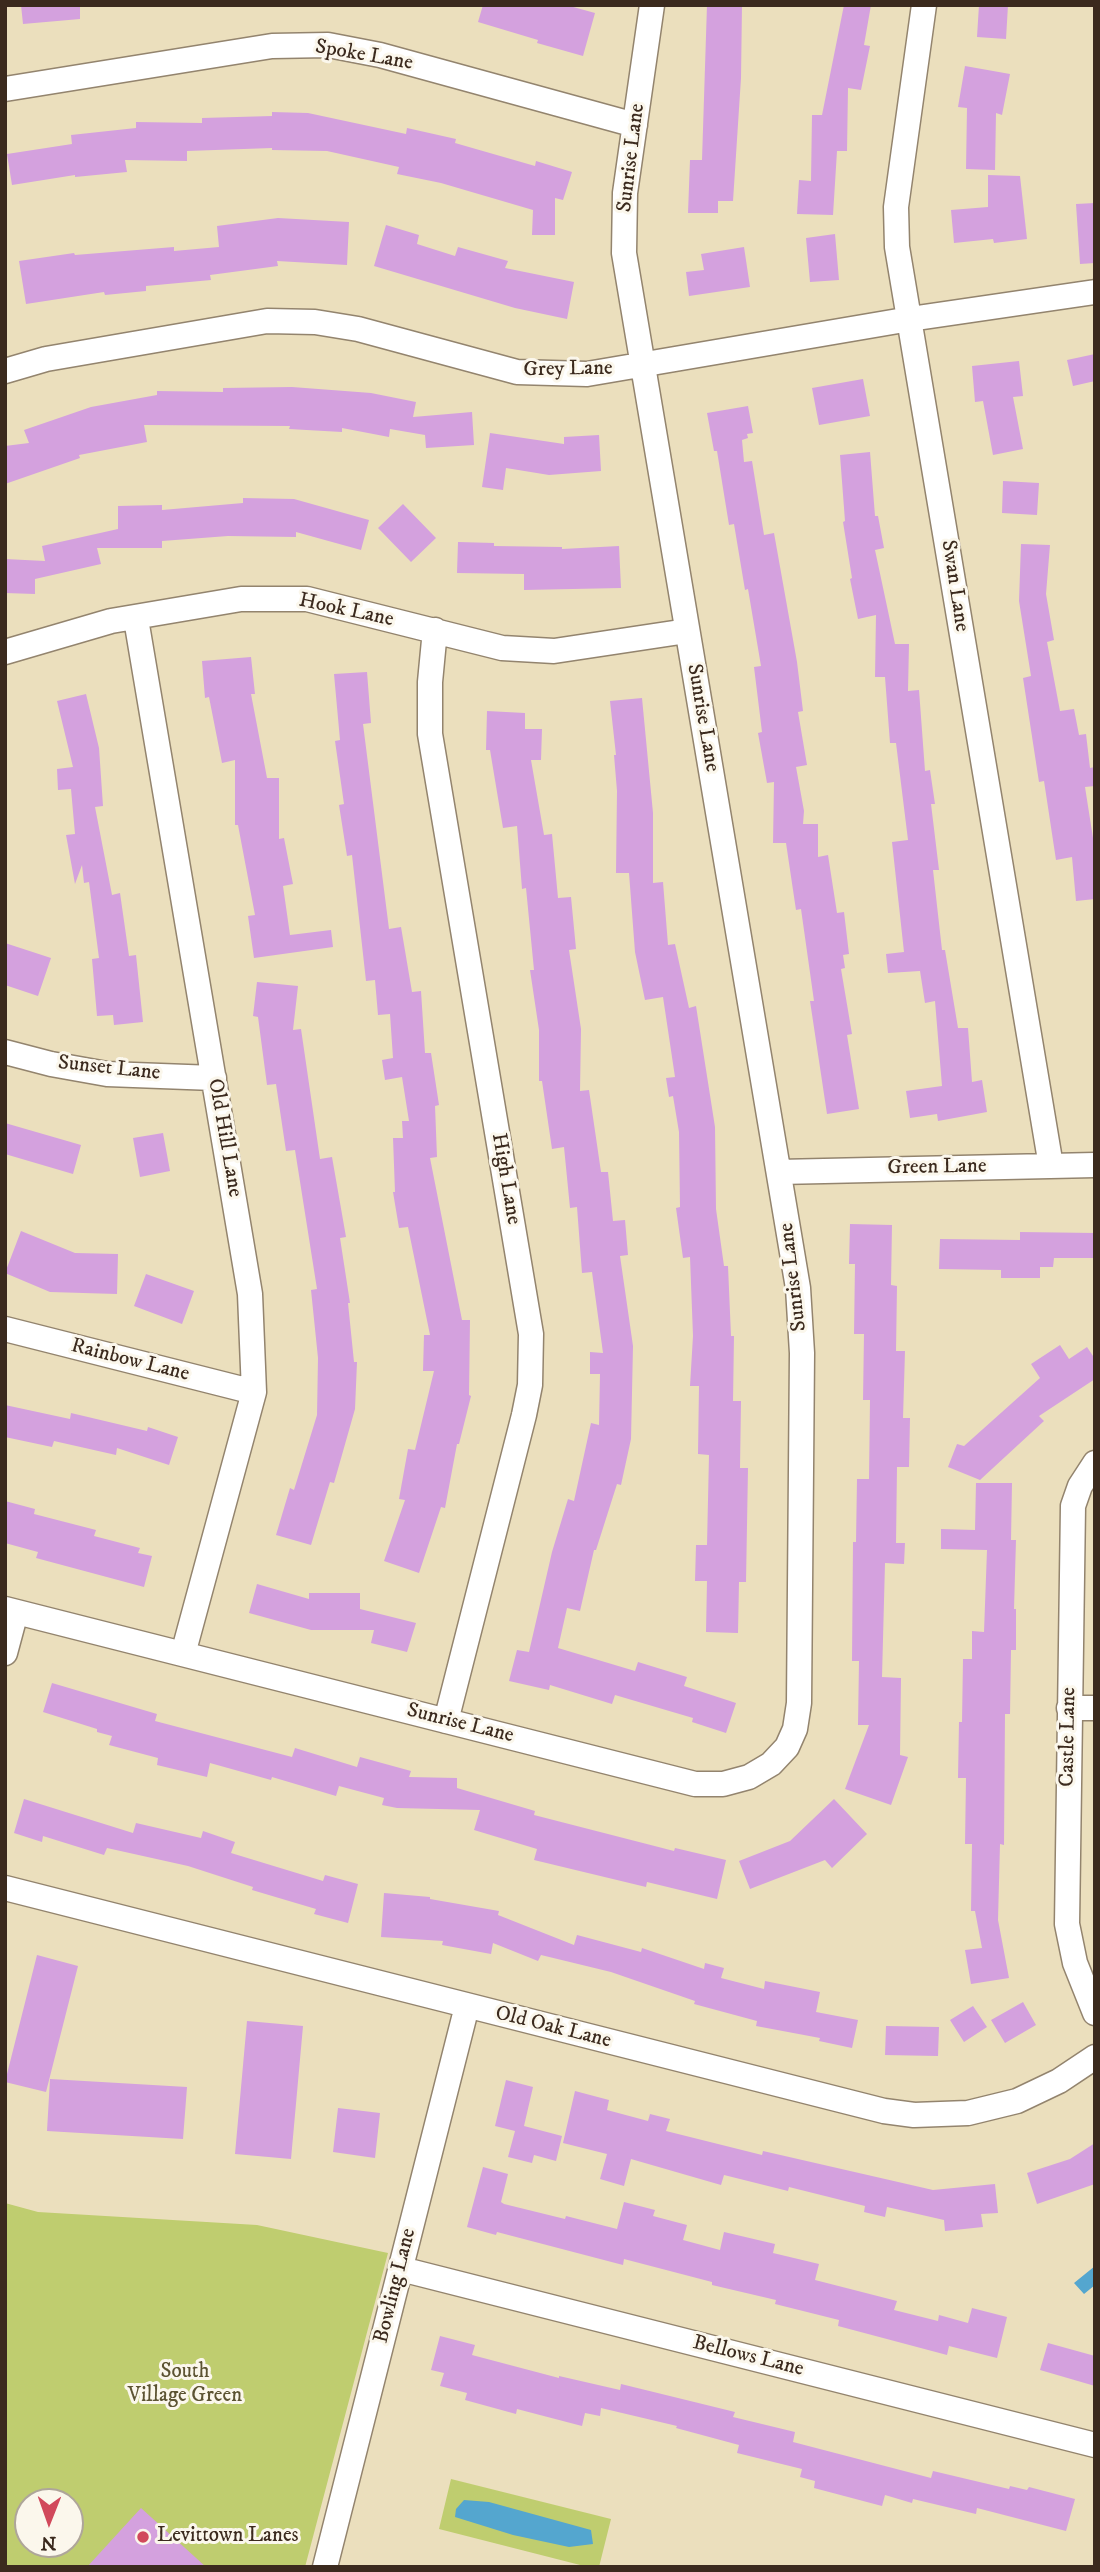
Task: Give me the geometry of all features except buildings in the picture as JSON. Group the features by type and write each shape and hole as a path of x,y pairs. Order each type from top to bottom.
{"street":[{"name":"Sunrise Lane","path":"10,1610 695,1784 723,1784 749,1777 771,1764 787,1746 794,1729 799,1703 802,1353 798,1288 624,253 625,192 652,5"},
{"name":"Swan Lane","path":"924,5 896,208 897,247 1051,1166"},
{"name":"Spoke Lane","path":"5,89 272,46 328,45 380,55 635,125"},
{"name":"Grey Lane","path":"5,371 46,359 267,321 315,322 358,329 517,372 587,374 910,319 1095,292"},
{"name":"Hook Lane","path":"5,652 111,621 242,599 307,599 502,648 554,651 687,631"},
{"name":"Old Hill Lane","path":"136,618 250,1294 254,1392 183,1654"},
{"name":"High Lane","path":"435,630 430,682 430,734 531,1334 530,1385 524,1415 446,1721"},
{"name":"Sunset Lane","path":"5,1052 107,1074 214,1078"},
{"name":"Green Lane","path":"779,1171 1095,1165"},
{"name":"Rainbow Lane","path":"5,1329 254,1392"},
{"name":"Castle Lane","path":"1095,1463 1080,1486 1073,1506 1067,1924 1075,1963 1095,2012"},
{"path":"5,1653 10,1610"},
{"path":"1069,1708 1095,1708"},
{"name":"Old Oak Lane","path":"5,1888 884,2111 914,2115 968,2113 1017,2101 1059,2081 1095,2057"},
{"name":"Bowling Lane","path":"325,2567 467,2006"},
{"name":"Bellows Lane","path":"401,2269 1095,2445"}],"green space":[{"name":"South Village Green","path":"5,2203 38,2212 257,2225 388,2253 305,2567 5,2567"},
{"path":"451,2479 611,2519 599,2567 588,2567 439,2529"}],"water":[{"path":"1095,2266 1095,2285 1084,2294 1074,2283"},
{"path":"464,2500 489,2502 591,2530 593,2544 569,2547 513,2535 455,2517 456,2509"}],"place":[{"name":"Levittown Lanes","path":"143,2537"}]}
